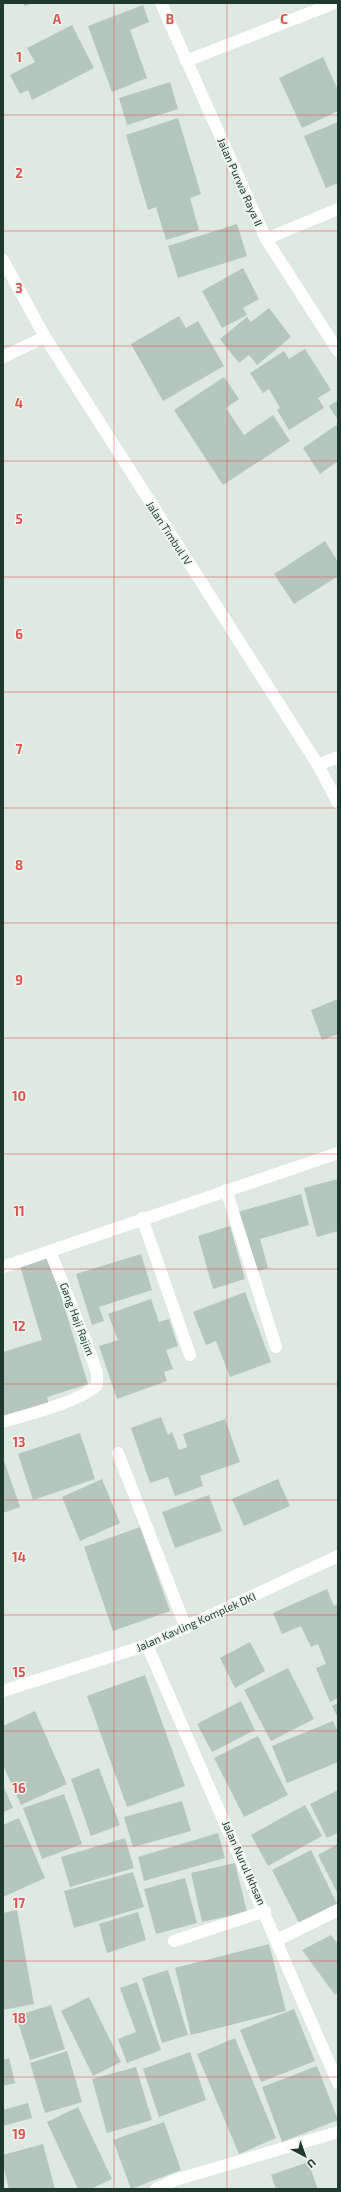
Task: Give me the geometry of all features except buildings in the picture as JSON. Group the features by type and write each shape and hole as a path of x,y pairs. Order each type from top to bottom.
{"street":[{"name":"Jalan Purwa Raya II","path":"161,3 266,239 338,351"},
{"path":"186,60 335,3"},
{"path":"266,239 338,209"},
{"name":"Jalan Timbul IV","path":"3,260 45,337 318,765 338,803"},
{"path":"3,357 45,337"},
{"path":"318,765 338,757"},
{"path":"3,1267 142,1218 338,1153"},
{"path":"226,1190 276,1347"},
{"path":"142,1218 190,1354"},
{"name":"Gang Haji Rajim","path":"3,1422 79,1397 91,1391 97,1385 97,1373 90,1352 50,1251"},
{"path":"118,1453 186,1628"},
{"name":"Jalan Kavling Komplek DKI","path":"3,1691 148,1645 338,1556"},
{"name":"Jalan Nurul Ikhsan","path":"148,1645 338,2080"},
{"path":"277,1940 338,1910"},
{"path":"174,1941 265,1911"},
{"path":"156,2189 175,2180 338,2132"}]}
